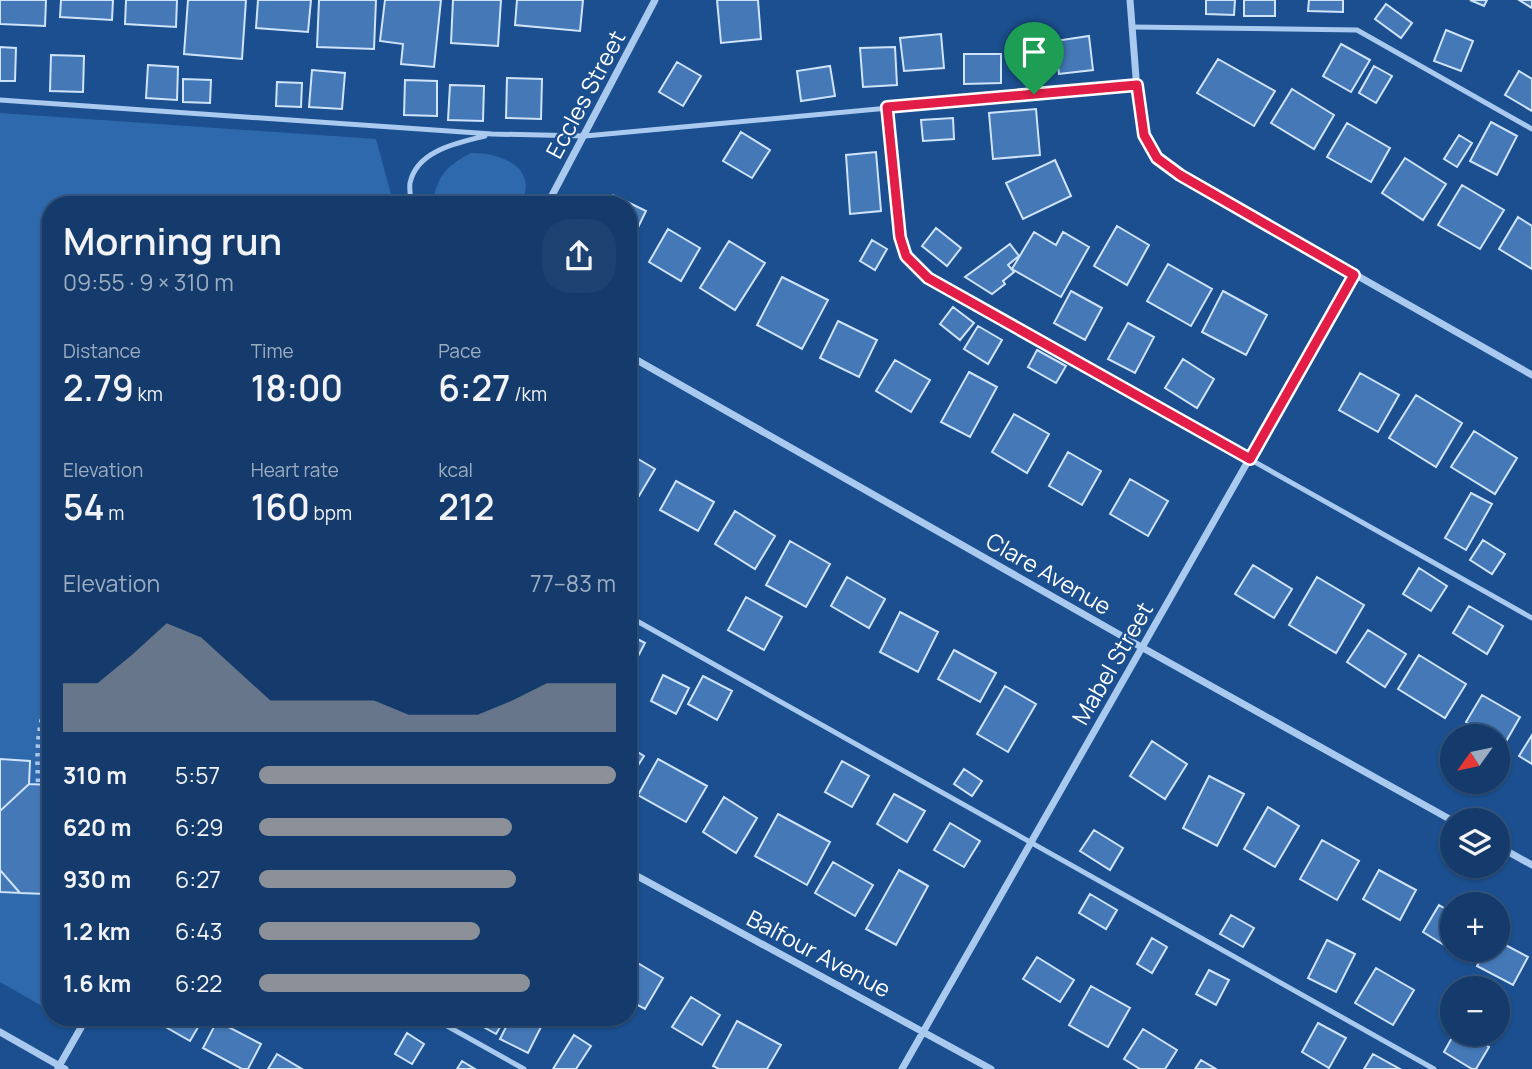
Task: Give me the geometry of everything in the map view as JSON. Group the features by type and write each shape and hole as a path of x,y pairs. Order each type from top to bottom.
{"street":[{"name":"Eccles Street","path":"552,196 655,0"},
{"path":"1130,0 1144,135 1157,158 1180,175 1532,375"},
{"name":"Mabel Street","path":"902,1069 1354,275"},
{"name":"Clare Avenue","path":"637,360 1440,814"},
{"path":"1510,853 1532,865"},
{"name":"Balfour Avenue","path":"637,876 991,1069"},
{"path":"0,1032 61,1068 82,1026"}],"lane":[{"path":"1132,27 1357,30 1532,129"},
{"path":"0,100 492,134 585,136 1137,85"},
{"path":"887,107 900,237 906,256 928,278 1532,618"},
{"path":"411,196 410,182 422,161 447,145 492,134"},
{"path":"637,621 1434,1069"},
{"path":"447,1026 524,1069"}],"path":[{"path":"38,782 37,750 42,722"}],"shaded area":[{"path":"0,113 376,139 392,196 42,196 42,1006 0,982"},
{"path":"471,153 505,159 521,172 525,181 523,196 435,196 444,173"}],"building":[{"path":"0,0 46,0 45,26 0,24"},
{"path":"61,0 113,0 112,20 60,17"},
{"path":"126,0 177,0 176,27 125,24"},
{"path":"188,0 246,0 242,59 184,54"},
{"path":"258,0 311,0 308,32 256,28"},
{"path":"319,0 376,0 374,49 317,47"},
{"path":"385,0 441,0 434,67 401,64 403,44 380,41"},
{"path":"453,0 501,0 498,46 451,43"},
{"path":"517,0 583,0 580,31 515,25"},
{"path":"717,0 758,0 761,39 721,43"},
{"path":"1206,0 1235,0 1234,15 1206,14"},
{"path":"1244,0 1275,0 1275,16 1244,16"},
{"path":"1309,0 1343,0 1343,12 1308,11"},
{"path":"1470,0 1487,0 1484,6"},
{"path":"1519,0 1532,0 1532,8"},
{"path":"1386,4 1412,23 1401,38 1375,19"},
{"path":"1446,30 1473,41 1461,71 1434,61"},
{"path":"941,34 944,68 904,71 900,38"},
{"path":"1089,36 1093,70 1059,74 1055,41"},
{"path":"1341,44 1370,60 1351,92 1323,76"},
{"path":"0,47 16,48 15,81 0,81"},
{"path":"895,47 897,85 863,87 860,48"},
{"path":"964,54 1001,54 1001,83 964,84"},
{"path":"51,55 84,56 83,92 50,91"},
{"path":"1218,59 1275,91 1254,126 1197,93"},
{"path":"677,62 701,76 683,106 659,92"},
{"path":"148,65 178,67 177,100 146,98"},
{"path":"830,66 835,96 801,101 797,71"},
{"path":"1374,66 1392,76 1376,103 1359,93"},
{"path":"312,70 345,73 342,109 309,107"},
{"path":"1519,71 1532,79 1532,111 1505,95"},
{"path":"507,78 542,79 541,119 506,118"},
{"path":"183,79 211,80 210,103 183,102"},
{"path":"405,80 437,81 437,116 404,115"},
{"path":"277,82 302,83 301,107 276,106"},
{"path":"450,85 484,86 483,121 448,120"},
{"path":"1292,89 1334,115 1314,149 1271,123"},
{"path":"1036,109 1040,155 993,159 989,113"},
{"path":"953,118 954,139 923,141 921,120"},
{"path":"1491,122 1517,136 1497,175 1470,161"},
{"path":"1347,123 1390,148 1371,182 1327,157"},
{"path":"741,132 770,150 752,178 723,161"},
{"path":"1459,135 1472,143 1457,167 1444,159"},
{"path":"876,152 881,211 850,214 846,155"},
{"path":"1405,158 1446,184 1423,220 1382,193"},
{"path":"1055,160 1071,196 1023,219 1006,183"},
{"path":"1462,185 1504,210 1480,249 1438,225"},
{"path":"637,207 646,211 637,230"},
{"path":"1518,217 1532,226 1532,269 1499,249"},
{"path":"1117,226 1149,245 1127,285 1094,266"},
{"path":"936,228 961,248 947,266 922,246"},
{"path":"668,229 700,248 681,281 649,262"},
{"path":"1034,232 1056,245 1063,232 1089,247 1061,297 1012,269"},
{"path":"872,240 887,249 875,270 860,261"},
{"path":"729,241 765,263 735,310 700,288"},
{"path":"1010,244 1019,256 1008,265 1014,272 1003,281 1005,284 992,294 965,277"},
{"path":"1168,264 1212,289 1191,326 1147,301"},
{"path":"782,277 828,300 802,349 757,325"},
{"path":"1071,291 1102,308 1085,340 1054,323"},
{"path":"1223,291 1267,315 1246,355 1202,332"},
{"path":"953,307 974,323 960,340 940,324"},
{"path":"838,321 877,340 859,377 820,358"},
{"path":"1128,323 1154,337 1135,373 1108,359"},
{"path":"978,326 1002,340 988,364 964,349"},
{"path":"1037,350 1066,366 1056,383 1028,367"},
{"path":"1183,359 1214,379 1197,408 1165,388"},
{"path":"895,360 930,380 911,412 876,391"},
{"path":"969,372 997,387 970,437 941,422"},
{"path":"1360,373 1399,395 1378,432 1339,410"},
{"path":"1416,395 1462,423 1436,467 1389,438"},
{"path":"1014,414 1049,434 1027,473 992,452"},
{"path":"1474,431 1517,458 1495,494 1451,467"},
{"path":"1068,452 1101,471 1082,505 1049,486"},
{"path":"637,458 655,469 639,496 637,495"},
{"path":"1130,479 1168,501 1148,536 1110,514"},
{"path":"676,481 714,502 698,531 660,510"},
{"path":"1471,493 1492,504 1466,550 1445,538"},
{"path":"735,511 775,536 755,569 715,544"},
{"path":"1483,540 1505,554 1492,574 1470,560"},
{"path":"790,541 830,564 806,607 766,585"},
{"path":"1253,565 1292,589 1274,618 1235,594"},
{"path":"1419,568 1447,586 1431,611 1403,594"},
{"path":"847,577 885,599 869,628 831,606"},
{"path":"1317,577 1364,605 1336,653 1289,625"},
{"path":"746,597 782,617 764,650 728,630"},
{"path":"1469,606 1503,626 1487,654 1453,633"},
{"path":"900,612 938,632 918,672 880,652"},
{"path":"1368,630 1406,654 1385,687 1347,662"},
{"path":"637,639 645,643 637,658"},
{"path":"954,650 996,673 980,702 938,679"},
{"path":"1419,655 1466,684 1445,718 1398,689"},
{"path":"663,675 689,688 676,714 651,701"},
{"path":"703,676 732,691 717,720 688,704"},
{"path":"1005,686 1036,704 1008,752 977,734"},
{"path":"1482,695 1520,717 1510,734 1510,724 1466,722"},
{"path":"1532,735 1532,764 1519,756"},
{"path":"1152,741 1187,764 1165,799 1130,776"},
{"path":"637,752 644,756 637,767"},
{"path":"0,759 30,761 29,784 0,811"},
{"path":"658,759 707,786 686,822 638,795"},
{"path":"842,761 869,776 852,807 825,792"},
{"path":"964,769 982,781 972,796 954,784"},
{"path":"1209,776 1244,794 1217,846 1183,828"},
{"path":"29,784 42,785 42,894 20,893 0,870 0,811"},
{"path":"894,794 925,811 907,842 877,824"},
{"path":"724,797 757,818 736,853 703,832"},
{"path":"1268,807 1299,826 1275,867 1244,849"},
{"path":"778,814 830,842 807,885 755,856"},
{"path":"950,823 980,841 964,867 934,850"},
{"path":"1094,830 1123,848 1110,870 1080,851"},
{"path":"1322,840 1359,861 1337,900 1300,879"},
{"path":"833,862 873,885 855,916 815,893"},
{"path":"0,870 20,893 0,892"},
{"path":"899,870 928,886 896,945 866,929"},
{"path":"1379,870 1416,890 1400,920 1363,899"},
{"path":"1090,894 1117,910 1106,929 1079,913"},
{"path":"1439,905 1440,906 1440,943 1423,932"},
{"path":"1231,915 1254,928 1243,947 1220,934"},
{"path":"1152,938 1167,947 1152,973 1137,964"},
{"path":"1327,940 1355,954 1336,992 1308,978"},
{"path":"1510,947 1528,957 1513,985 1510,983 1510,976 1496,976 1477,966 1479,962 1510,962"},
{"path":"1037,957 1074,980 1060,1002 1023,979"},
{"path":"637,963 663,978 645,1009 637,1005"},
{"path":"1376,968 1414,990 1393,1025 1355,1003"},
{"path":"1209,970 1229,980 1216,1005 1196,994"},
{"path":"1091,986 1130,1008 1108,1047 1069,1025"},
{"path":"691,997 720,1015 702,1045 672,1027"},
{"path":"737,1021 781,1045 767,1069 719,1069 713,1066"},
{"path":"1318,1023 1346,1038 1329,1068 1302,1052"},
{"path":"164,1026 199,1026 190,1041"},
{"path":"214,1026 227,1026 261,1044 248,1069 242,1069 203,1048"},
{"path":"482,1026 501,1026 496,1034"},
{"path":"506,1026 542,1026 528,1053 500,1039"},
{"path":"1143,1029 1177,1050 1165,1069 1140,1069 1124,1059"},
{"path":"407,1033 424,1044 412,1064 395,1054"},
{"path":"574,1035 591,1046 576,1069 553,1069"},
{"path":"1447,1046 1489,1047 1476,1069 1444,1052"},
{"path":"277,1054 302,1069 268,1069"},
{"path":"1373,1054 1400,1069 1364,1069"},
{"path":"1201,1060 1216,1069 1195,1069"},
{"path":"462,1061 475,1069 457,1069"}],"route":[{"path":"1137,85 1139,116 1144,135 1157,158 1180,175 1354,275 1250,459 928,278 906,256 900,237 887,107 1034,94 1137,85"}]}
